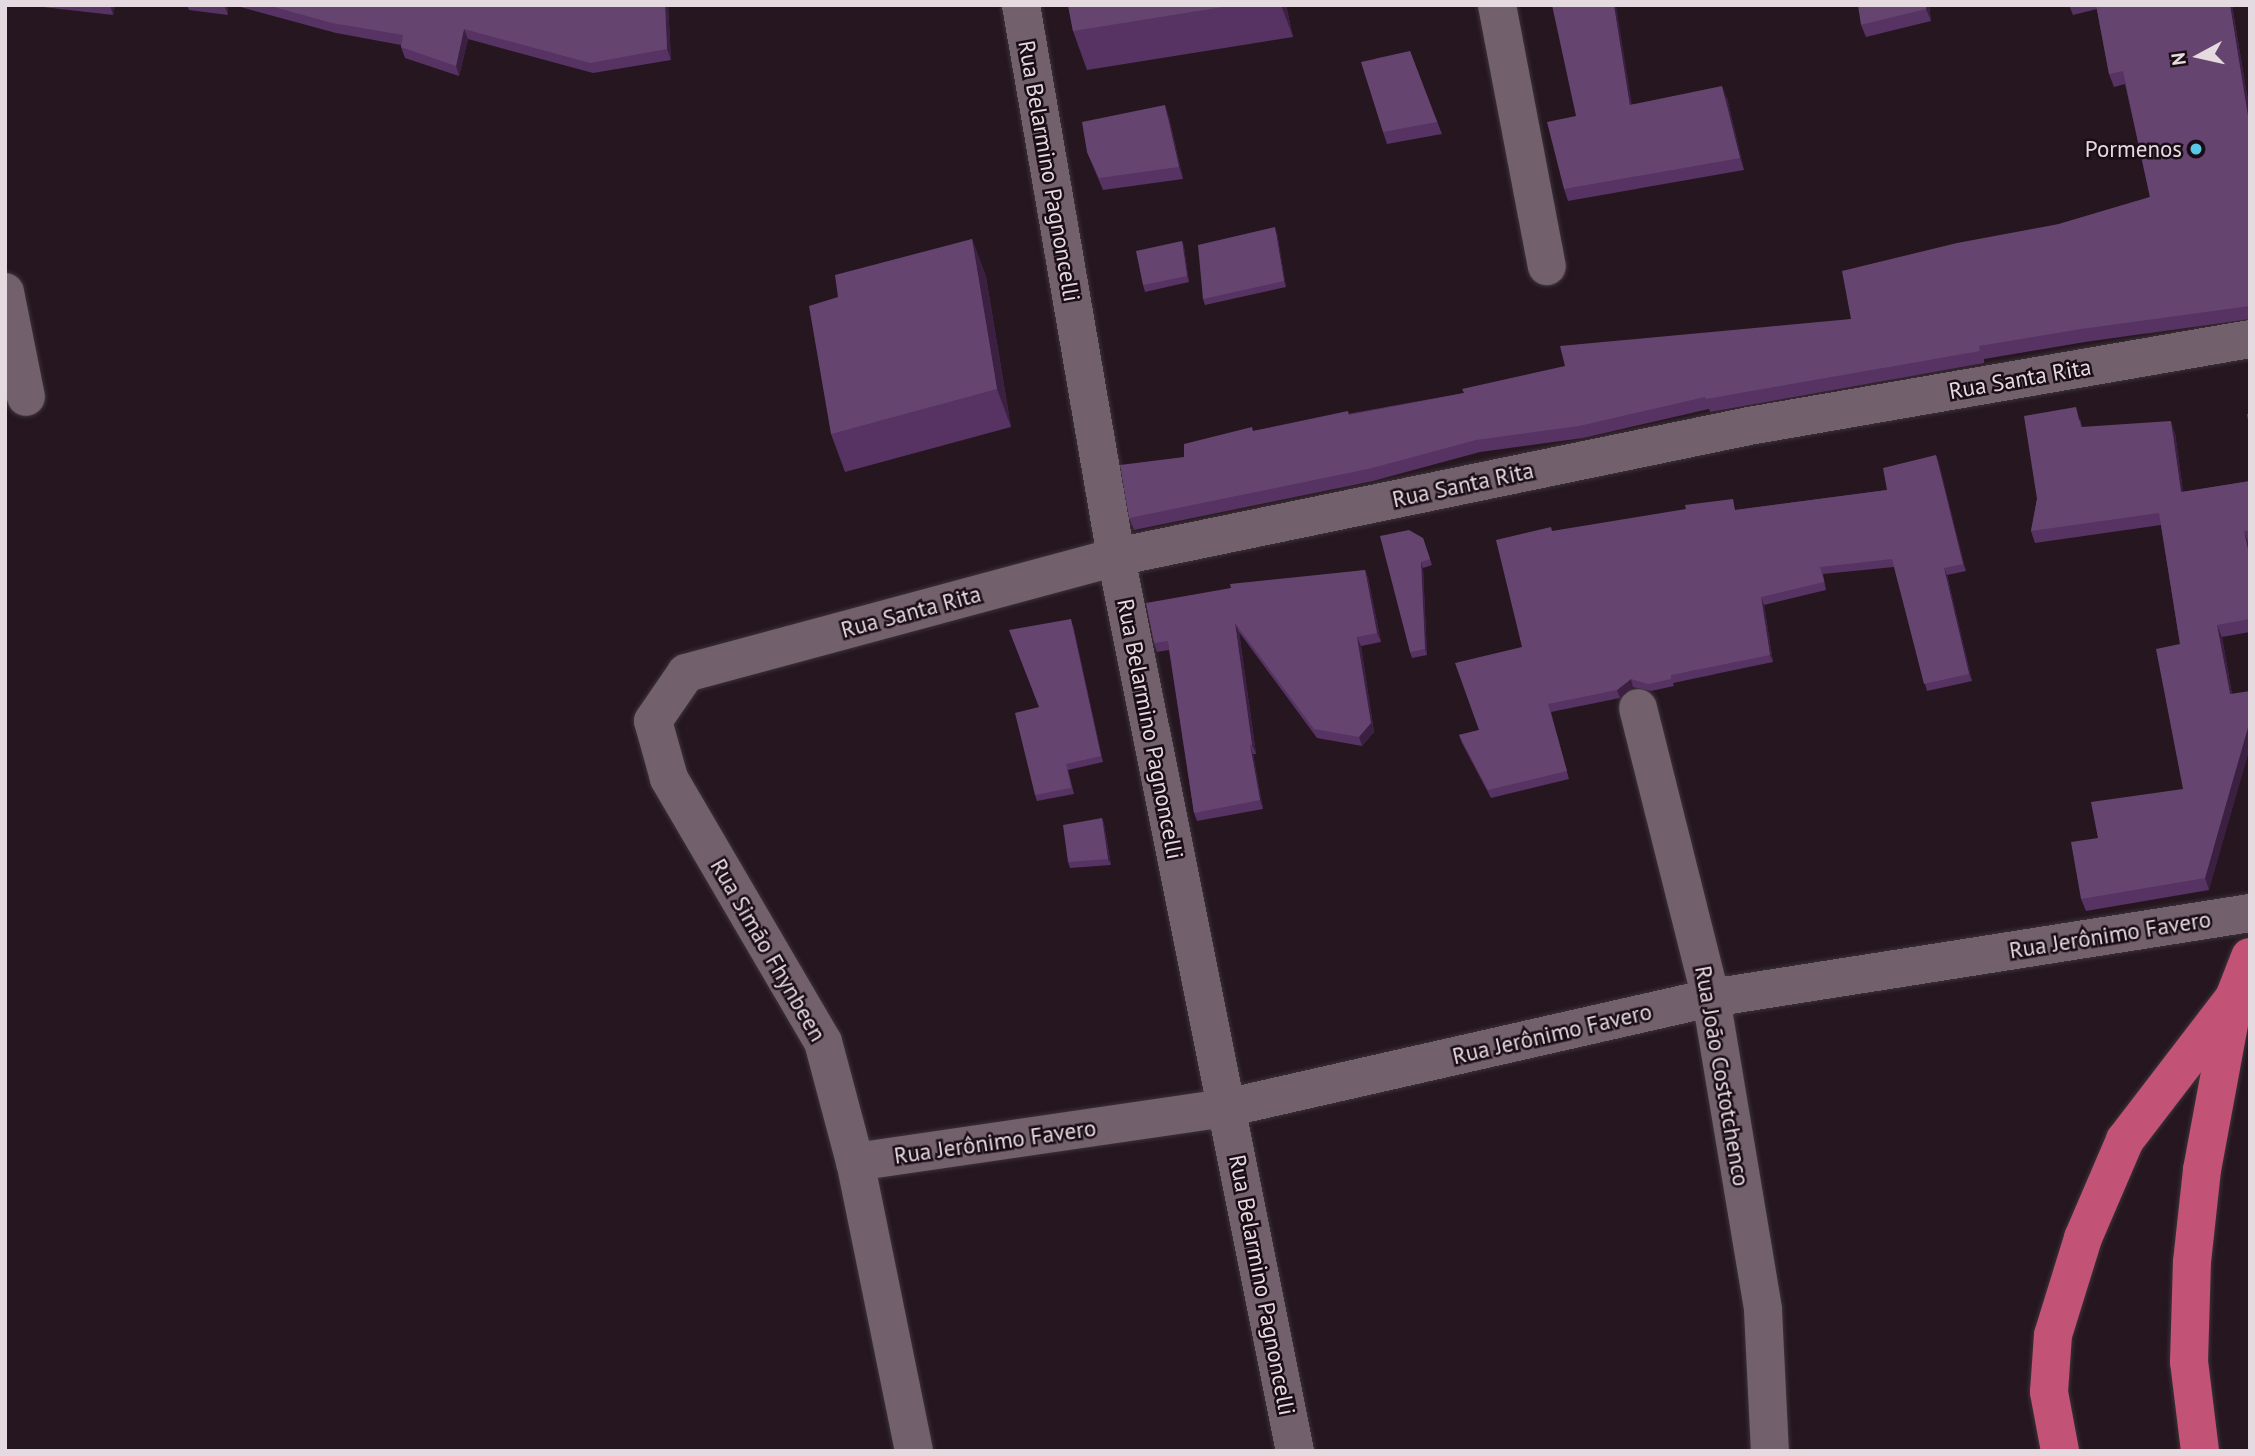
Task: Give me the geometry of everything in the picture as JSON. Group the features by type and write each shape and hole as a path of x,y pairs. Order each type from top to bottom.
{"highway":[{"path":"2200,1451 2189,1362 2192,1262 2202,1170 2234,998 2250,957"},
{"path":"2060,1451 2049,1392 2053,1335 2083,1238 2124,1140 2234,998"}],"street":[{"name":"Rua Belarmino Pagnoncelli","path":"1021,5 1116,557 1295,1451"},
{"path":"1497,5 1547,266"},
{"path":"5,292 26,397"},
{"name":"Rua Santa Rita","path":"686,673 1116,557 1749,426 2250,339"},
{"name":"Rua Simão Fhynbeen","path":"686,673 653,721 669,778 823,1042 855,1162 914,1451"},
{"name":"Rua João Costotchenco","path":"1638,708 1711,998 1763,1310 1770,1451"},
{"name":"Rua Jerônimo Favero","path":"855,1162 1226,1108 1711,998 2250,913"}],"building":[{"path":"267,5 665,5 667,49 590,63 464,29 456,66 401,47 403,35 332,23"},
{"path":"1068,5 1235,5 1073,31"},
{"path":"1552,5 1614,5 1630,105 1722,86 1740,158 1564,189 1547,122 1576,116"},
{"path":"1858,5 1926,5 1926,9 1861,25"},
{"path":"2096,5 2230,5 2250,129 2250,306 1979,346 1980,351 1706,399 1705,397 1579,426 1476,440 1368,469 1129,518 1120,465 1184,457 1184,444 1252,427 1253,431 1348,411 1349,415 1464,393 1462,389 1565,366 1560,346 1851,319 1842,271 1957,243 2059,224 2150,197 2123,71 2109,74"},
{"path":"1410,51 1437,122 1383,132 1361,62"},
{"path":"1165,105 1179,167 1099,178 1087,152 1082,122"},
{"path":"1275,227 1284,281 1203,299 1198,245"},
{"path":"972,239 997,389 831,434 809,306 838,297 835,275"},
{"path":"1182,241 1187,276 1143,285 1136,251"},
{"path":"2076,407 2081,427 2171,421 2181,492 2250,481 2250,530 2244,531 2250,559 2250,619 2217,625 2230,694 2250,691 2250,721 2205,878 2081,899 2071,842 2098,838 2091,802 2183,789 2156,649 2180,644 2159,513 2031,531 2037,499 2024,416"},
{"path":"1936,455 1963,564 1944,568 1969,674 1924,684 1892,559 1820,567 1824,582 1761,597 1770,655 1671,675 1671,679 1648,684 1631,679 1617,690 1548,704 1567,771 1488,790 1459,735 1479,730 1455,663 1522,647 1496,540 1551,527 1552,531 1686,509 1685,505 1733,499 1735,510 1887,490 1883,468"},
{"path":"1409,530 1423,538 1430,559 1421,562 1425,649 1410,652 1380,536"},
{"path":"1365,570 1377,633 1357,637 1371,723 1359,737 1314,729 1235,623 1250,745 1260,800 1194,813 1168,641 1154,643 1146,603 1231,588 1230,584"},
{"path":"1071,619 1101,756 1066,764 1071,788 1035,795 1015,713 1039,707 1009,630"},
{"path":"1102,818 1108,859 1068,862 1063,825"}],"place":[{"name":"Pormenos","path":"2196,149"}]}
